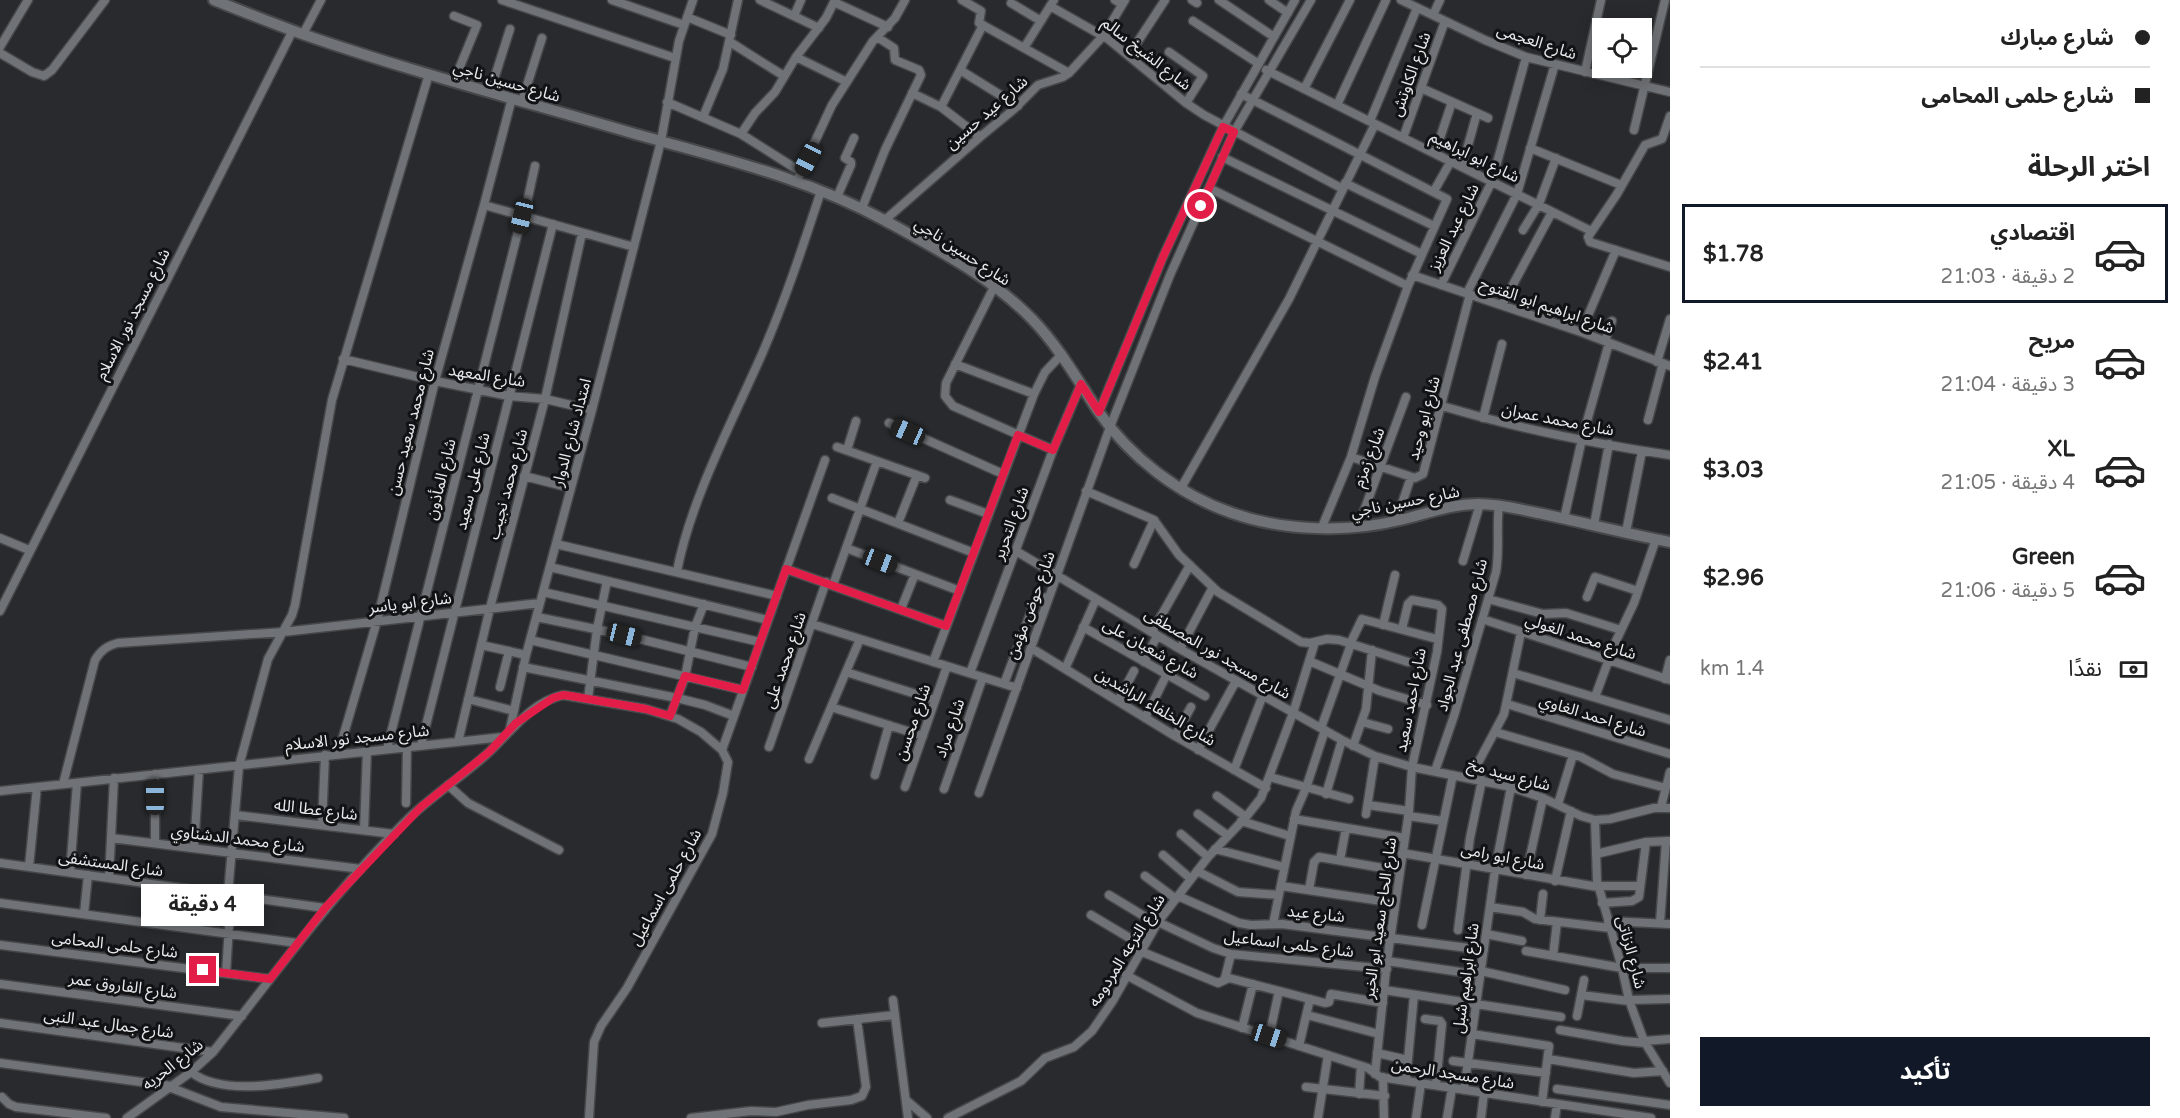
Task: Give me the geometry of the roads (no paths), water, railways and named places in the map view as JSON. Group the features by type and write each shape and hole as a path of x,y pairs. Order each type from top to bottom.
{"street":[{"path":"0,47 28,0"},
{"path":"0,53 40,76 48,74 105,0"},
{"name":"شارع حسين ناجي","path":"214,0 298,32 429,74 661,141 768,170 799,176 821,191 885,220 994,287 1030,318 1062,354 1110,427 1143,461 1198,499 1235,514 1275,523 1358,527 1396,521 1441,508 1480,504 1499,505 1670,542"},
{"name":"شارع مسجد نور الاسلام","path":"0,611 29,550 298,32 321,0"},
{"path":"502,0 675,58"},
{"path":"612,0 685,21 731,38 784,76"},
{"name":"امتداد شارع الدوار","path":"510,729 526,655 572,488 661,141 675,58 693,0"},
{"path":"703,117 723,69 738,0"},
{"path":"760,0 819,28"},
{"path":"794,16 801,0"},
{"path":"667,102 741,134 799,176 832,105 877,37 888,27 905,0"},
{"path":"962,0 981,11 978,20 983,25 1068,73"},
{"path":"1129,55 1165,0"},
{"path":"1219,0 1275,37"},
{"path":"1269,0 1288,13"},
{"path":"1099,412 1157,269 1223,127 1295,0"},
{"name":"شارع حوض مؤمن","path":"979,793 1086,491 1170,275 1234,132 1311,0"},
{"path":"1304,89 1350,0"},
{"path":"1337,105 1386,0"},
{"name":"شارع العجمى","path":"1401,0 1526,57 1670,92"},
{"path":"1433,15 1440,0"},
{"path":"1585,72 1600,0"},
{"path":"1634,130 1665,0"},
{"path":"741,134 755,113 775,92 796,57 819,28 834,1 888,27"},
{"path":"1004,12 1012,1 1041,21"},
{"name":"شارع عيد حسين","path":"885,220 1043,82 1068,73 1104,35 1121,1"},
{"path":"1024,48 1052,3"},
{"name":"شارع الشيخ سالم","path":"1052,3 1104,35 1186,103 1223,127 1344,186 1434,226"},
{"path":"1181,488 1288,299 1360,154 1417,8"},
{"path":"454,16 477,25 454,81"},
{"name":"شارع ابو ابراهيم","path":"1192,21 1268,71 1591,231 1589,241 1670,267"},
{"name":"شارع الكاوتش","path":"1403,138 1445,21"},
{"name":"شارع عيد حسين","path":"940,107 983,25"},
{"path":"490,92 510,29"},
{"path":"862,208 885,150 921,75 921,71 895,60 894,48 877,37"},
{"name":"شارع محمد سعيد حسن","path":"338,754 376,621 435,381 484,205 517,99 542,38"},
{"path":"1169,52 1203,76 1186,103"},
{"path":"796,57 847,82"},
{"name":"شارع عبد العزيز","path":"1441,285 1491,181 1526,57"},
{"name":"شارع ابو وحيد","path":"1351,457 1411,477 1420,477 1423,474 1469,294 1517,194 1555,64"},
{"path":"960,70 1018,106"},
{"path":"226,973 239,765 268,659 292,615 332,400 429,74"},
{"path":"1421,87 1488,118"},
{"path":"912,93 940,107 980,137"},
{"path":"1241,94 1446,197 1446,204 1412,275 1375,377 1351,457 1322,527"},
{"path":"1435,153 1452,102"},
{"path":"1462,167 1477,113"},
{"path":"1591,231 1645,145 1662,139 1670,116"},
{"path":"837,197 851,165 850,161 845,158 854,138"},
{"path":"1530,148 1621,185"},
{"path":"1222,157 1422,255"},
{"path":"1523,230 1539,204 1556,158"},
{"path":"1434,191 1450,161"},
{"name":"شارع المأذون","path":"387,749 535,166"},
{"path":"1209,188 1408,286"},
{"path":"677,572 682,548 697,504 763,353 799,258 821,191"},
{"path":"484,205 634,247"},
{"path":"1502,305 1552,212"},
{"name":"شارع على سعيد","path":"421,746 553,224"},
{"name":"شارع محمد نجيب","path":"459,742 490,608 544,399 582,233"},
{"path":"1581,332 1616,250"},
{"path":"1157,269 1170,275"},
{"name":"شارع ابراهيم ابو الفتوح","path":"1412,275 1581,332 1663,364"},
{"path":"994,287 944,389 948,401 953,406 1053,450"},
{"path":"1648,420 1663,364 1670,319"},
{"path":"1564,519 1612,321"},
{"path":"1482,418 1502,344"},
{"path":"933,662 1034,393 1045,372 1062,354"},
{"name":"شارع المعهد","path":"343,359 478,390 544,399 592,410"},
{"path":"955,364 1034,393"},
{"name":"شارع التحرير","path":"970,673 1053,450 1081,384"},
{"name":"شارع زمزم","path":"1358,527 1406,397"},
{"name":"شارع محمد عمران","path":"1442,406 1482,418 1670,455"},
{"path":"847,450 856,421"},
{"path":"890,423 1003,474"},
{"path":"1594,525 1609,444"},
{"path":"837,447 921,477 898,523"},
{"path":"1626,532 1642,451"},
{"name":"شارع حلمى اسماعيل","path":"589,1118 594,1042 601,1026 627,988 712,834 728,770 726,756 722,750 825,460"},
{"name":"شارع محمد على","path":"769,747 812,624 846,548 878,461"},
{"path":"524,476 572,488"},
{"path":"1396,521 1411,477"},
{"path":"1086,491 1154,520 1175,550 1214,588 1244,609 1301,642 1333,639 1408,662"},
{"path":"832,498 974,553"},
{"path":"950,500 988,514"},
{"path":"1463,561 1480,504"},
{"name":"شارع مصطفى عبد الجواد","path":"1435,771 1454,716 1498,563 1499,505"},
{"path":"1134,564 1154,520"},
{"path":"0,538 29,550"},
{"path":"1595,697 1608,660 1638,591 1656,539"},
{"path":"556,544 777,596"},
{"path":"846,548 960,591"},
{"name":"شارع مسجد نور المصطفى","path":"1016,551 1180,649 1342,741 1375,756 1412,767"},
{"path":"1144,662 1155,634 1190,565"},
{"path":"550,567 768,620"},
{"path":"786,569 946,626"},
{"path":"901,609 915,574"},
{"path":"1383,625 1395,575"},
{"path":"1587,597 1595,577 1638,591"},
{"path":"588,699 597,629 607,581"},
{"path":"1180,649 1214,588"},
{"path":"543,592 760,642"},
{"path":"1004,684 1034,604 1041,598 1049,597"},
{"path":"1065,669 1096,599"},
{"path":"1488,599 1544,614 1566,613 1621,630"},
{"name":"شارع احمد سعيد","path":"1402,629 1408,604 1412,600 1438,605 1443,612 1427,705 1412,767"},
{"name":"شارع ابو ياسر","path":"63,784 95,660 100,651 108,645 283,632 540,603"},
{"path":"670,716 685,676 695,627 704,604"},
{"path":"537,617 597,629 752,667"},
{"name":"شارع محمد الغولي","path":"1482,619 1667,680"},
{"path":"1273,924 1294,819 1306,788 1340,674 1361,620 1437,639"},
{"path":"812,624 1017,688"},
{"name":"شارع شعبان على","path":"1083,627 1205,696"},
{"path":"1470,778 1507,704 1521,632"},
{"path":"809,759 860,639"},
{"path":"530,640 743,690"},
{"name":"شارع الترعه المردومه","path":"948,1118 1021,1081 1045,1058 1074,1047 1092,1031 1112,1002 1158,923 1208,856 1243,819 1266,788 1315,642"},
{"path":"481,645 526,655"},
{"name":"شارع الخلفاء الراشدين","path":"1031,648 1198,750 1266,788"},
{"path":"1353,746 1366,709 1372,650"},
{"path":"500,687 509,651"},
{"path":"1667,680 1670,660"},
{"path":"1310,661 1368,687 1427,705"},
{"name":"شارع محسن","path":"905,787 947,666"},
{"path":"523,667 677,698 734,716"},
{"path":"1118,701 1134,671"},
{"path":"846,672 935,700"},
{"path":"1513,673 1670,720"},
{"path":"1145,718 1167,675"},
{"name":"شارع مراد","path":"944,789 983,677"},
{"path":"1198,750 1236,681"},
{"name":"شارع الحريه","path":"127,1118 191,1072 213,1052 325,908 421,807 489,752 510,729 553,698 563,695 646,709 670,716 701,732 722,750"},
{"path":"1234,770 1263,695"},
{"path":"468,699 514,711"},
{"name":"شارع احمد الغاوي","path":"1507,704 1670,754"},
{"path":"831,707 923,736"},
{"path":"1175,736 1191,707"},
{"path":"1362,722 1388,729"},
{"path":"874,775 890,725"},
{"path":"1495,732 1588,760 1612,774 1666,788"},
{"name":"شارع مسجد نور الاسلام","path":"0,790 503,737"},
{"path":"1326,794 1342,741"},
{"path":"406,803 407,747"},
{"path":"364,830 367,751"},
{"path":"322,825 325,755"},
{"path":"1558,804 1572,755"},
{"path":"1375,756 1367,809 1408,813 1443,821"},
{"name":"شارع سيد مخ","path":"1412,767 1511,787 1595,820"},
{"name":"شارع الحاج سعيد ابو الخير","path":"1384,1118 1385,1096 1379,1075 1377,1053 1412,767"},
{"path":"194,848 199,770"},
{"path":"1595,820 1666,808 1666,788 1670,771"},
{"path":"155,774 155,843"},
{"path":"1422,925 1453,775"},
{"path":"1270,777 1348,799"},
{"path":"109,878 114,778"},
{"path":"1458,930 1482,780"},
{"path":"70,872 77,783"},
{"path":"448,785 468,803 559,850"},
{"path":"29,867 37,787"},
{"name":"شارع ابراهيم شبل","path":"1464,1090 1495,870 1511,787"},
{"path":"1217,796 1243,819 1290,836"},
{"path":"1526,875 1543,798"},
{"path":"1555,881 1571,811"},
{"path":"1198,814 1227,835"},
{"name":"شارع عطا الله","path":"235,815 394,834"},
{"path":"1294,819 1405,838"},
{"name":"شارع الزناتى","path":"1595,820 1598,886 1629,1000 1645,1042 1665,1068 1670,1083"},
{"path":"1340,860 1346,828"},
{"path":"1181,834 1208,856"},
{"name":"شارع محمد الدشناوي","path":"111,838 361,869"},
{"path":"1596,854 1646,842 1668,841 1660,923"},
{"path":"1602,903 1636,900 1639,897 1646,842"},
{"path":"1215,849 1284,867"},
{"name":"شارع ابو رامى","path":"1402,853 1555,881 1598,886 1640,886"},
{"path":"1163,855 1191,879"},
{"path":"1309,890 1316,859 1319,857 1400,871"},
{"name":"شارع المستشفى","path":"0,863 325,908"},
{"path":"1197,871 1238,892 1309,890 1395,903"},
{"path":"84,914 87,875"},
{"name":"شارع عيد","path":"1145,876 1177,898 1251,925 1273,924 1484,950"},
{"path":"1540,920 1543,894"},
{"name":"شارع حلمى اسماعيل","path":"1108,895 1158,923 1213,948 1232,954 1480,973 1565,990"},
{"path":"0,903 297,943"},
{"path":"1490,907 1523,912 1532,918 1557,922 1609,925 1670,924"},
{"path":"1091,915 1142,948 1218,983 1222,983 1225,978 1232,954"},
{"path":"1553,956 1557,922"},
{"path":"1486,934 1522,941"},
{"name":"شارع حلمى المحامى","path":"0,945 270,979"},
{"path":"1527,951 1622,968 1670,968"},
{"name":"شارع مسجد الرحمن","path":"1126,975 1197,1013 1361,1066 1379,1075 1651,1118"},
{"path":"1225,978 1327,1003 1331,994 1383,1004"},
{"path":"1577,1016 1584,980"},
{"name":"شارع الفاروق عمر","path":"0,984 242,1016"},
{"path":"1242,1028 1253,984"},
{"path":"1384,990 1561,1017"},
{"path":"1269,1036 1279,991"},
{"path":"1406,1081 1414,995"},
{"path":"1581,995 1629,1000 1670,999"},
{"path":"1299,1046 1310,999"},
{"path":"893,1000 908,1118"},
{"path":"822,1023 895,1015"},
{"path":"1307,1015 1379,1034"},
{"path":"691,1118 751,1111 771,1115 862,1096 866,1088 858,1019"},
{"path":"1425,1019 1442,1024 1436,1085"},
{"name":"شارع جمال عبد النبى","path":"0,1023 213,1052"},
{"path":"1560,1030 1623,1041 1645,1042 1670,1039"},
{"path":"1472,1034 1548,1046 1542,1102"},
{"path":"1377,1053 1407,1060"},
{"path":"1318,1118 1328,1055"},
{"path":"1548,1059 1634,1073 1665,1068"},
{"path":"1453,1061 1546,1073"},
{"path":"0,1063 170,1087 221,1107 344,1118"},
{"path":"1359,1094 1361,1066"},
{"path":"191,1072 205,1081 221,1084 266,1085 318,1078"},
{"path":"1416,1118 1421,1083"},
{"path":"1306,1087 1385,1096"},
{"path":"1447,1118 1452,1088"},
{"path":"1557,1089 1670,1105"},
{"path":"1481,1118 1484,1093"},
{"path":"2,1097 16,1107 106,1118"},
{"path":"906,1100 927,1118"},
{"path":"1555,1118 1557,1104"}]}
